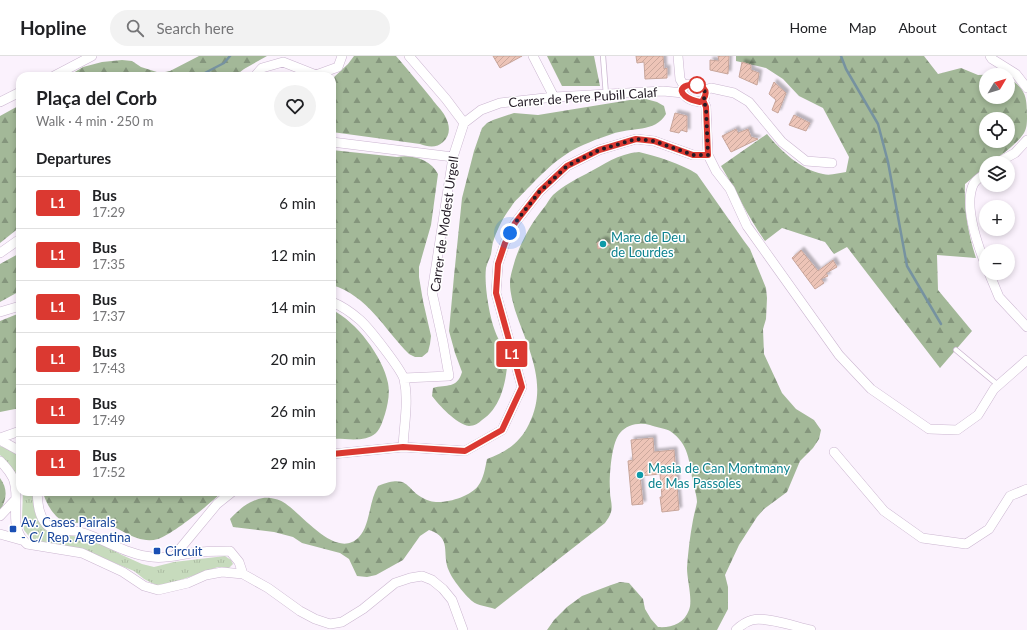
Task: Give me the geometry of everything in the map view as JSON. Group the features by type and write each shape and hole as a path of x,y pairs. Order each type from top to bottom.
{"street":[{"path":"62,72 92,56"},
{"path":"324,72 338,67 342,56"},
{"path":"409,56 446,99 464,123"},
{"path":"533,56 554,97"},
{"path":"678,56 680,79 684,90 691,100 703,100"},
{"path":"990,56 992,59 1016,74 1027,88"},
{"path":"258,72 262,68 283,62 308,72"},
{"path":"684,90 688,84 701,87 705,90"},
{"path":"705,90 711,88 734,93 749,102 782,142 806,161 832,163"},
{"name":"Carrer de Pere Pubill Calaf","path":"464,123 481,110 500,103 554,97 684,90"},
{"path":"705,90 706,93 703,100 706,107 708,155 716,171 730,189 747,226 839,356 870,389 929,429 957,430 978,415 994,389 1027,360"},
{"path":"0,102 16,94"},
{"name":"Carrer de Modest Urgell","path":"404,378 448,376 443,342 432,292 452,157 464,123"},
{"path":"336,454 403,447 465,451 502,430 522,387 496,293 498,264 505,243 515,223 540,191 567,166 599,150 636,139 654,141 693,155 708,155"},
{"path":"1010,156 1015,153 1027,140"},
{"path":"336,142 452,157"},
{"path":"979,178 973,184 969,204 979,248"},
{"path":"0,253 16,242"},
{"path":"992,280 999,297 1027,327"},
{"path":"336,304 361,321 393,360 404,378 406,400 403,447"},
{"path":"0,312 16,307"},
{"path":"0,439 16,433"},
{"path":"0,439 16,449"},
{"path":"834,452 884,511 922,538 966,544 989,530 1010,496 1027,489"},
{"path":"0,461 14,479 15,520 21,540"},
{"path":"37,496 39,512 47,525 57,530 75,531 95,536 133,554 153,558 191,553 230,551 239,562 243,574"},
{"path":"174,556 217,504 227,496"},
{"path":"0,516 15,500"},
{"path":"0,534 21,540 32,546 82,553 123,572 144,586 158,590 188,583 211,574 222,572 243,574 268,588 315,619 330,624 342,622 363,609 395,583 422,576 432,580 443,589 452,600 463,630"},
{"path":"736,630 743,623 754,619 811,630"}],"lane":[{"path":"603,56 606,95"},
{"path":"956,350 998,385"}],"green space":[{"path":"199,56 267,56 240,72 165,72 170,71"},
{"path":"354,56 396,56 444,114 449,126 446,139 441,144 429,146 336,133 336,75"},
{"path":"547,56 594,56 600,86 562,86"},
{"path":"736,56 924,56 938,74 961,68 979,75 979,104 1015,104 1015,83 1024,93 1027,109 1027,125 1024,133 1015,144 1015,112 979,112 979,148 1010,148 1000,156 979,156 979,173 965,184 967,221 976,258 937,255 938,290 972,331 940,368 847,247 834,254 825,242 782,228 765,241 759,232 721,166 767,134 792,159 815,172 829,175 846,172 849,157 823,108 799,96 783,79 766,68 736,61"},
{"path":"122,60 132,61 141,67 157,72 75,72 83,67 102,62"},
{"path":"642,98 657,102 664,106 666,114 661,120 649,127 619,132 606,136 568,153 551,165 514,202 504,218 493,241 491,254 486,268 486,291 495,331 507,358 505,382 497,404 493,410 478,423 469,426 464,425 443,409 432,396 433,388 451,385 457,381 462,372 449,331 462,198 474,151 482,128 493,120 514,113 538,115"},
{"path":"16,107 16,230 0,243 0,116"},
{"path":"336,150 397,157 409,156 421,159 431,165 438,174 431,225 419,267 423,301 431,336 428,352 422,357 415,357 409,354 366,305 345,290 336,287"},
{"path":"639,152 677,164 697,174 750,249 766,288 766,319 763,329 764,354 782,393 796,409 814,420 821,430 819,439 813,448 800,461 787,492 764,509 739,545 725,575 728,587 728,609 717,630 547,630 554,620 567,607 582,596 620,582 629,583 643,599 645,609 658,627 672,626 680,622 687,615 690,606 690,590 687,573 688,556 697,497 685,447 670,431 646,424 638,424 626,428 620,433 614,444 610,470 610,495 612,509 605,523 495,609 474,603 462,591 449,571 444,542 436,533 429,530 420,536 403,560 376,575 367,577 357,576 349,559 340,553 302,543 293,537 274,532 233,527 230,519 241,509 258,499 271,498 283,502 320,533 330,539 340,543 350,543 359,537 363,532 378,486 389,482 403,482 422,497 435,502 449,501 463,497 474,490 482,480 487,459 506,450 517,442 529,424 535,409 537,381 530,353 515,310 510,287 510,278 515,260 524,238 551,197 561,189 611,160 631,153"},
{"path":"16,255 16,293 0,302 0,264"},
{"path":"336,312 350,322 367,341 381,362 388,383 388,402 382,424 372,436 355,439 336,439"},
{"path":"16,315 16,409 0,412 0,321"},
{"path":"0,446 9,449 16,454 16,474 9,464 0,455"},
{"path":"0,478 3,482 6,494 0,511"},
{"path":"23,496 34,496 36,516 44,528 60,536 69,535 99,542 142,564 154,567 174,562 225,556 231,560 233,564 229,568 218,567 169,584 156,585 144,579 134,571 78,548 41,544 31,539 24,530 22,518"},
{"path":"44,496 217,496 173,531 158,539 150,540 136,538 103,523 73,523 63,521 50,509"}],"building":[{"path":"493,56 522,56 500,68"},
{"path":"636,56 663,56 664,69 667,68 667,78 645,79 644,62 637,63"},
{"path":"718,56 729,56 728,74 710,70 710,60 719,61"},
{"path":"742,62 751,65 751,70 759,73 757,85 739,77"},
{"path":"774,82 786,93 778,113 772,110 776,100 769,94"},
{"path":"675,113 687,116 687,132 681,130 679,133 670,131"},
{"path":"794,115 810,123 806,131 789,125"},
{"path":"736,129 738,133 748,129 751,137 758,139 731,152 722,136"},
{"name":"Mare de Deu de Lourdes","path":"605,240 610,245 598,249 597,243"},
{"path":"801,250 818,271 833,260 837,267 826,273 828,276 821,279 824,283 815,289 792,258"},
{"name":"Masia de Can Montmany de Mas Passoles","path":"653,438 654,452 674,450 679,510 662,512 660,497 662,497 660,474 640,476 643,504 632,505 628,461 633,460 631,440"}],"waterway":[{"path":"207,72 224,63 230,56"},
{"path":"841,56 846,69 878,124 888,162 907,266 941,324"}],"bus line":[{"name":"L1","path":"336,454 403,447 465,451 502,430 522,387 496,293 498,264 505,243 515,223 540,191 567,166 599,150 636,139 654,141 693,155 708,155 706,107 703,100 706,93 705,90 692,84 684,86 682,89 686,97 700,102"}],"place":[{"name":"Mare de Deu de Lourdes","path":"603,244"},
{"name":"Masia de Can Montmany de Mas Passoles","path":"640,475"},
{"name":"Av. Cases Pairals - C/ Rep. Argentina","path":"13,529"},
{"name":"Circuit","path":"157,551"}],"route":[{"path":"510,233 515,223 540,191 567,166 599,150 636,139 654,141 693,155 708,155 706,107 703,100 706,93 705,90 697,85"}]}
